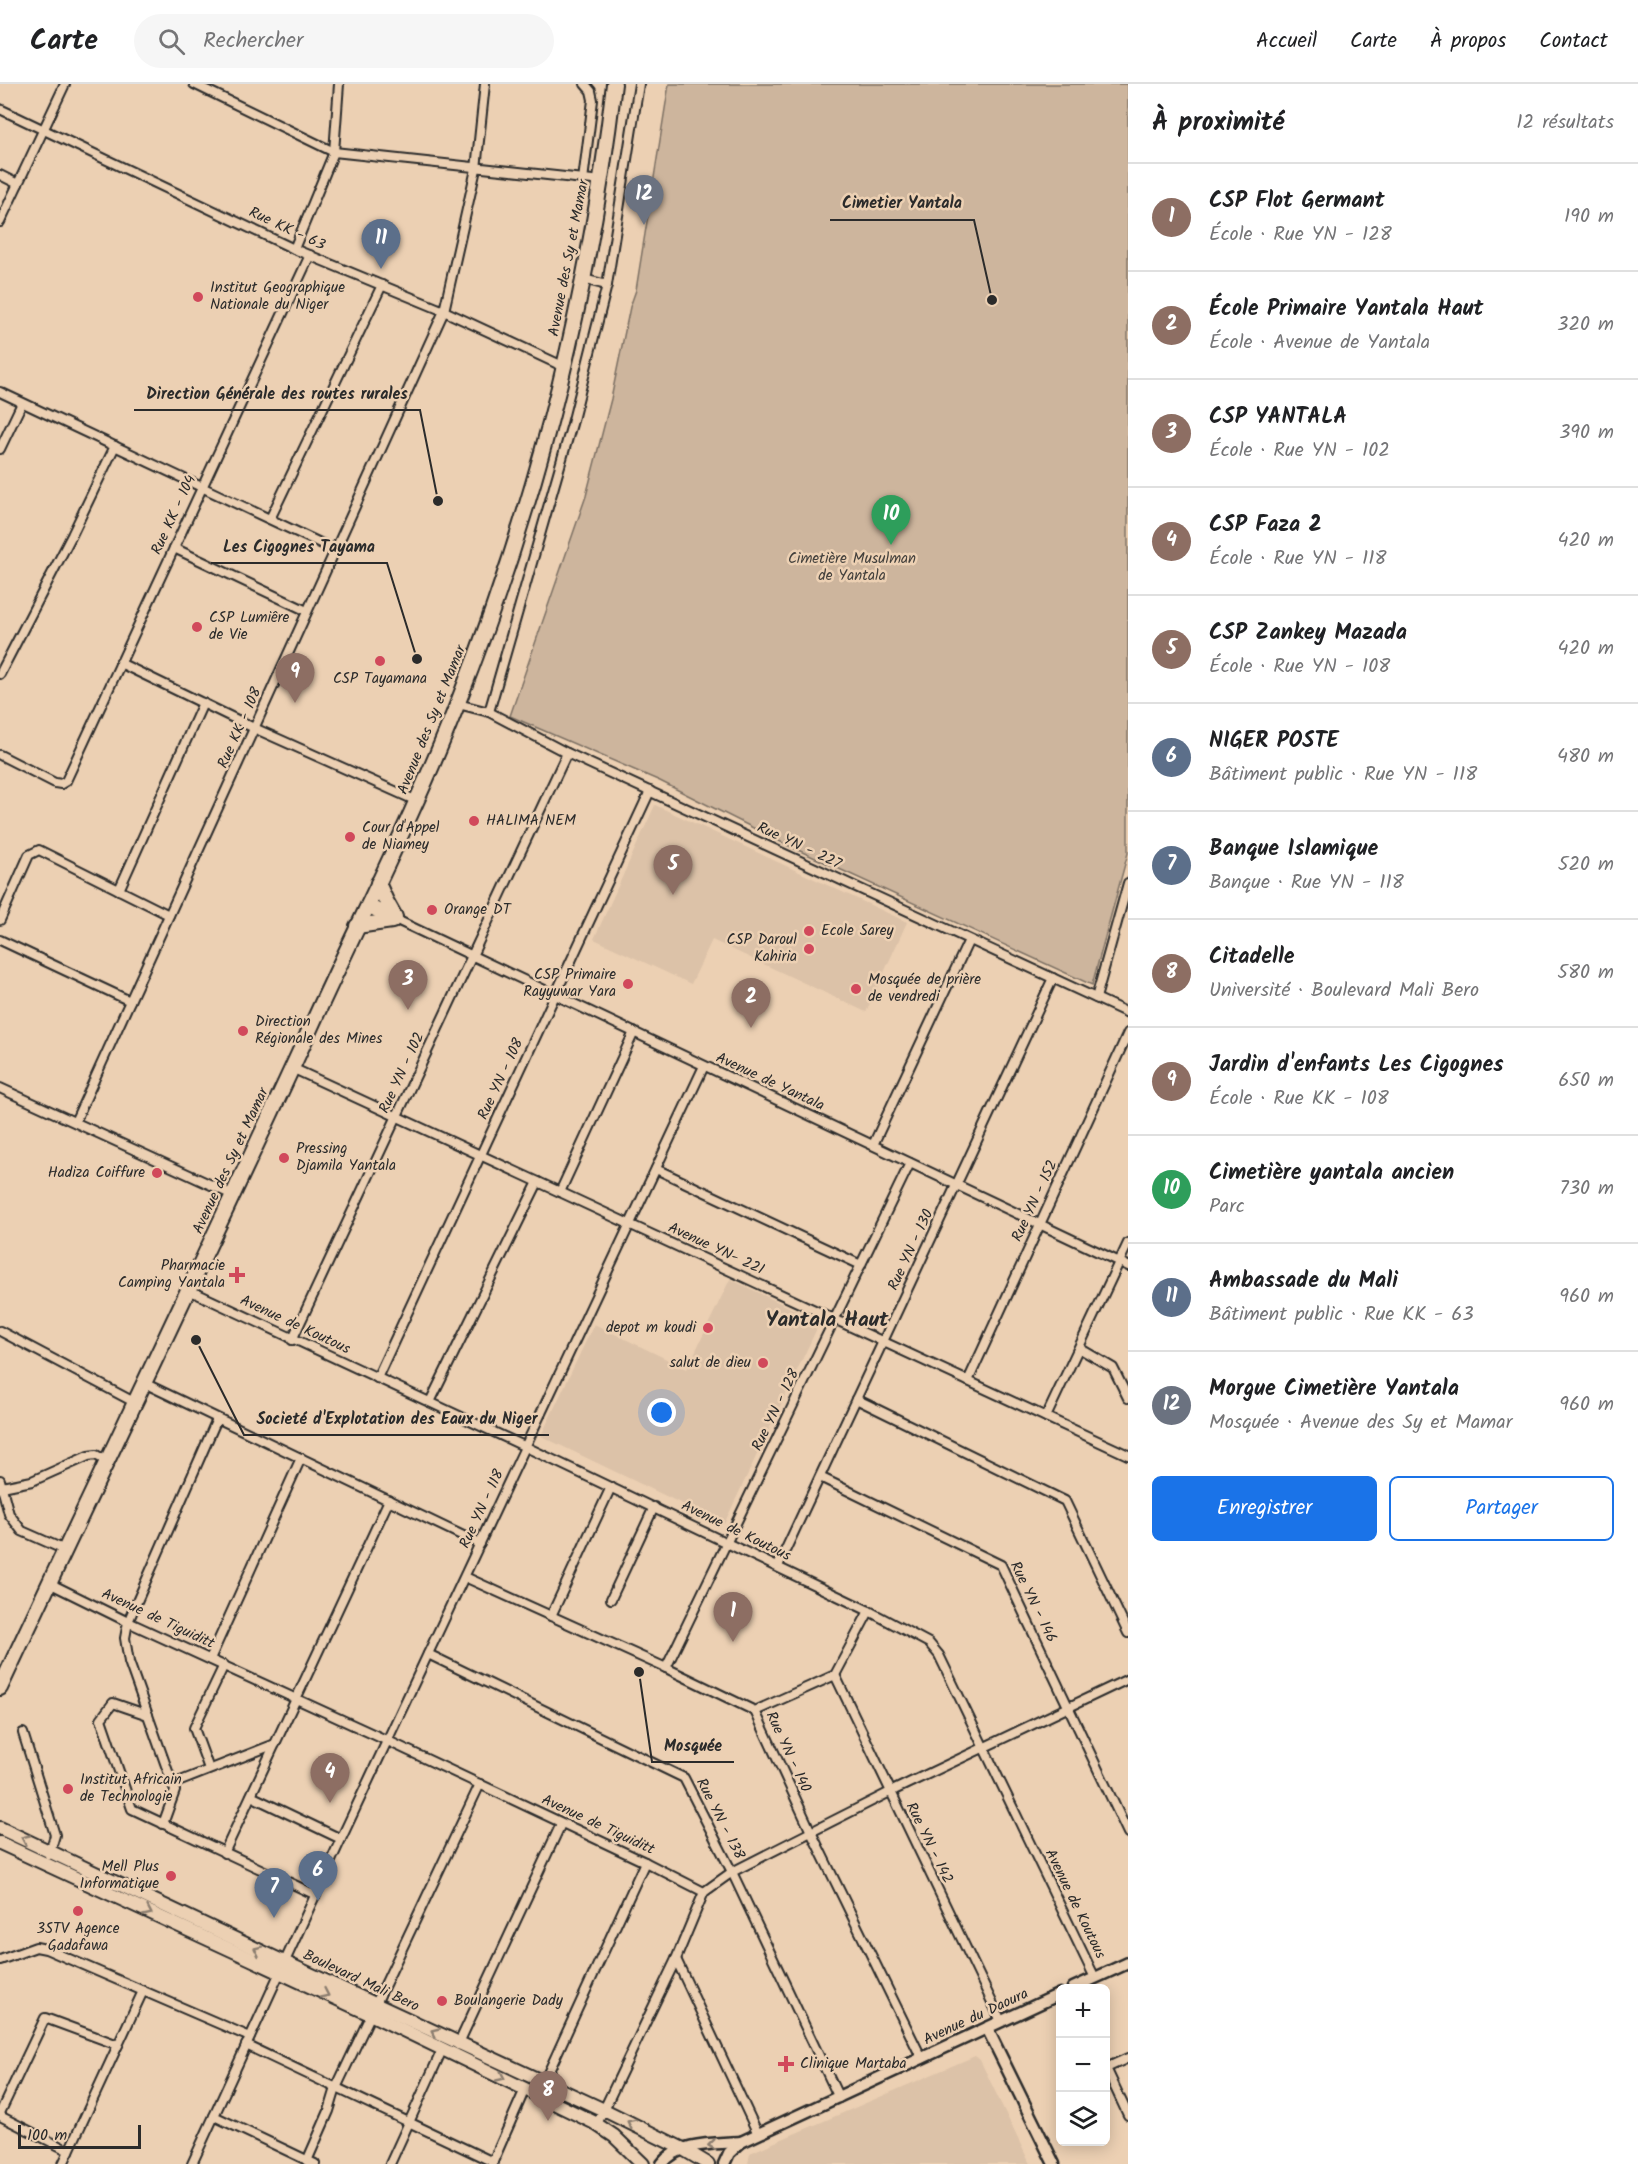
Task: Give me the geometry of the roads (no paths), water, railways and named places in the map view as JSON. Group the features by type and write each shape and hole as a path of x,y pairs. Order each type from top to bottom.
{"highway":[{"name":"Avenue des Sy et Mamar","path":"0,1688 417,801 458,704 516,541 564,369 602,181 614,84"},
{"path":"357,926 396,920 378,883"}],"main road":[{"name":"Boulevard Mali Bero","path":"0,1828 281,1967"},
{"name":"Boulevard Mali Bero","path":"0,1843 281,1967 457,2049 544,2082 683,2149 708,2164"},
{"name":"Boulevard Mali Bero","path":"372,2009 442,2050 457,2049 538,2095 597,2124 614,2136 643,2164"}],"street":[{"path":"0,222 65,84"},
{"path":"195,84 334,152 602,181"},
{"path":"294,249 334,152 339,84"},
{"name":"Rue KK - 108","path":"75,1122 444,312 476,169 485,84"},
{"path":"583,180 593,100 591,91 585,84"},
{"path":"489,712 573,424 607,285 639,84"},
{"name":"Rue KK - 63","path":"0,109 294,249 444,312 556,363 564,369"},
{"path":"0,175 18,184"},
{"name":"Rue KK - 104","path":"0,755 55,783 61,784 66,781 309,255"},
{"path":"583,279 607,285"},
{"path":"270,519 382,285"},
{"path":"0,392 335,550"},
{"path":"0,448 22,403"},
{"path":"0,674 115,446"},
{"path":"174,548 307,611"},
{"path":"120,663 254,728 417,801"},
{"path":"119,890 203,703"},
{"name":"Rue YN - 227","path":"458,704 489,712 567,753 1128,1013"},
{"name":"Rue YN - 102","path":"292,1340 567,753"},
{"name":"Rue YN - 108","path":"377,1378 650,791"},
{"path":"0,920 29,855 39,850 169,915"},
{"path":"1096,998 1128,883"},
{"name":"Avenue de Yantala","path":"368,906 910,1163 957,1183 1128,1266"},
{"path":"0,940 130,1001"},
{"path":"873,1145 969,940"},
{"name":"Rue YN - 130","path":"778,1566 1053,978"},
{"path":"560,1192 634,1032"},
{"name":"Rue YN - 152","path":"968,1381 1128,1033"},
{"name":"Rue YN - 118","path":"192,2164 281,1967 704,1066"},
{"name":"Avenue YN- 221","path":"292,1068 1128,1455"},
{"path":"0,1088 233,1196"},
{"name":"Rue YN - 128","path":"666,1668 910,1163"},
{"path":"656,1169 861,1265"},
{"path":"430,1402 538,1182"},
{"path":"1046,1417 1128,1243"},
{"name":"Avenue de Koutous","path":"189,1290 778,1566 929,1644 935,1649 984,1747 1095,1978"},
{"path":"0,1331 134,1402"},
{"path":"1079,1348 1113,1368 1128,1398"},
{"path":"144,1383 480,1544"},
{"path":"856,1399 1065,1501 1128,1633"},
{"path":"163,1824 175,1793 132,1672 125,1638 128,1622 217,1419"},
{"path":"65,1550 22,1531 9,1514 1,1481 32,1481 88,1456 96,1455 106,1461"},
{"path":"210,1659 301,1458"},
{"name":"Rue YN - 146","path":"820,1477 1001,1565 1128,1833"},
{"path":"551,1616 611,1487"},
{"path":"224,1853 389,1500"},
{"path":"611,1599 654,1507"},
{"name":"Rue YN - 140","path":"465,1577 666,1668 754,1712 922,2059"},
{"name":"Avenue de Tiguiditt","path":"49,1583 128,1622 480,1784 704,1892"},
{"path":"754,1712 835,1675 869,1611"},
{"name":"Rue YN - 138","path":"428,1654 678,1774 688,1783 839,2097"},
{"path":"209,1769 194,1728 224,1665"},
{"name":"Rue YN - 142","path":"835,1675 1001,2021"},
{"path":"597,2124 676,1959 704,1892 732,1872 890,1792 1128,1679"},
{"path":"148,1715 112,1703 101,1721 133,1810 316,1895"},
{"path":"23,1733 55,1835 46,1864"},
{"path":"173,1784 275,1744"},
{"path":"214,2116 305,2162 372,2009 480,1784"},
{"path":"251,1796 341,1839"},
{"path":"457,2049 561,1824"},
{"path":"538,2095 645,1862"},
{"path":"0,1960 41,1947 143,1990 248,2041 336,2088 493,2163 525,2088"},
{"path":"676,1959 758,2134"},
{"path":"1083,1984 1127,1965"},
{"path":"63,2164 143,1990"},
{"name":"Avenue du Daoura","path":"724,2164 729,2153 741,2142 1056,1996"},
{"path":"69,2151 0,2114 45,2018 118,2045"},
{"path":"987,2028 1054,2164"},
{"path":"390,2164 442,2050"},
{"path":"1110,2066 1128,2058"},
{"path":"1110,2077 1128,2115"},
{"name":"Avenue du Daoura","path":"662,2164 671,2154 683,2149 741,2142"}],"place":[{"name":"Morgue Cimetière Yantala","path":"644,225"},
{"name":"Ambassade du Mali","path":"381,269"},
{"name":"Institut Geographique Nationale du Niger","path":"198,297"},
{"name":"Cimetier Yantala","path":"992,300"},
{"name":"Direction Générale des routes rurales","path":"438,501"},
{"name":"Cimetière yantala ancien","path":"891,545"},
{"name":"CSP Lumiêre de Vie","path":"197,627"},
{"name":"Les Cigognes Tayama","path":"417,659"},
{"name":"CSP Tayamana","path":"380,661"},
{"name":"Jardin d'enfants Les Cigognes","path":"295,703"},
{"name":"HALIMA NEM","path":"474,821"},
{"name":"Cour d'Appel de Niamey","path":"350,837"},
{"name":"CSP Zankey Mazada","path":"673,895"},
{"name":"Orange DT","path":"432,910"},
{"name":"Ecole Sarey","path":"809,931"},
{"name":"CSP Daroul Kahiria","path":"809,949"},
{"name":"CSP Primaire Rayyuwar Yara","path":"628,984"},
{"name":"Mosquée de prière de vendredi","path":"856,989"},
{"name":"CSP YANTALA","path":"408,1010"},
{"name":"École Primaire Yantala Haut","path":"751,1028"},
{"name":"Direction Régionale des Mines","path":"243,1031"},
{"name":"Pressing Djamila Yantala","path":"284,1158"},
{"name":"Hadiza Coiffure","path":"157,1173"},
{"name":"Pharmacie Camping Yantala","path":"237,1275"},
{"name":"depot m koudi","path":"708,1328"},
{"name":"Societé d'Explotation des Eaux du Niger","path":"196,1340"},
{"name":"salut de dieu","path":"763,1363"},
{"name":"CSP Flot Germant","path":"733,1642"},
{"name":"Mosquée","path":"639,1672"},
{"name":"Institut Africain de Technologie","path":"68,1789"},
{"name":"CSP Faza 2","path":"330,1803"},
{"name":"Mell Plus Informatique","path":"171,1876"},
{"name":"NIGER POSTE","path":"318,1901"},
{"name":"3STV Agence Gadafawa","path":"78,1911"},
{"name":"Banque Islamique","path":"274,1918"},
{"name":"Boulangerie Dady","path":"442,2001"},
{"name":"Clinique Martaba","path":"786,2064"},
{"name":"Citadelle","path":"548,2121"}],"district":[{"name":"Yantala Haut","path":"827,1320"}],"park label":[{"name":"Cimetière Musulman de Yantala","path":"852,568"}]}
